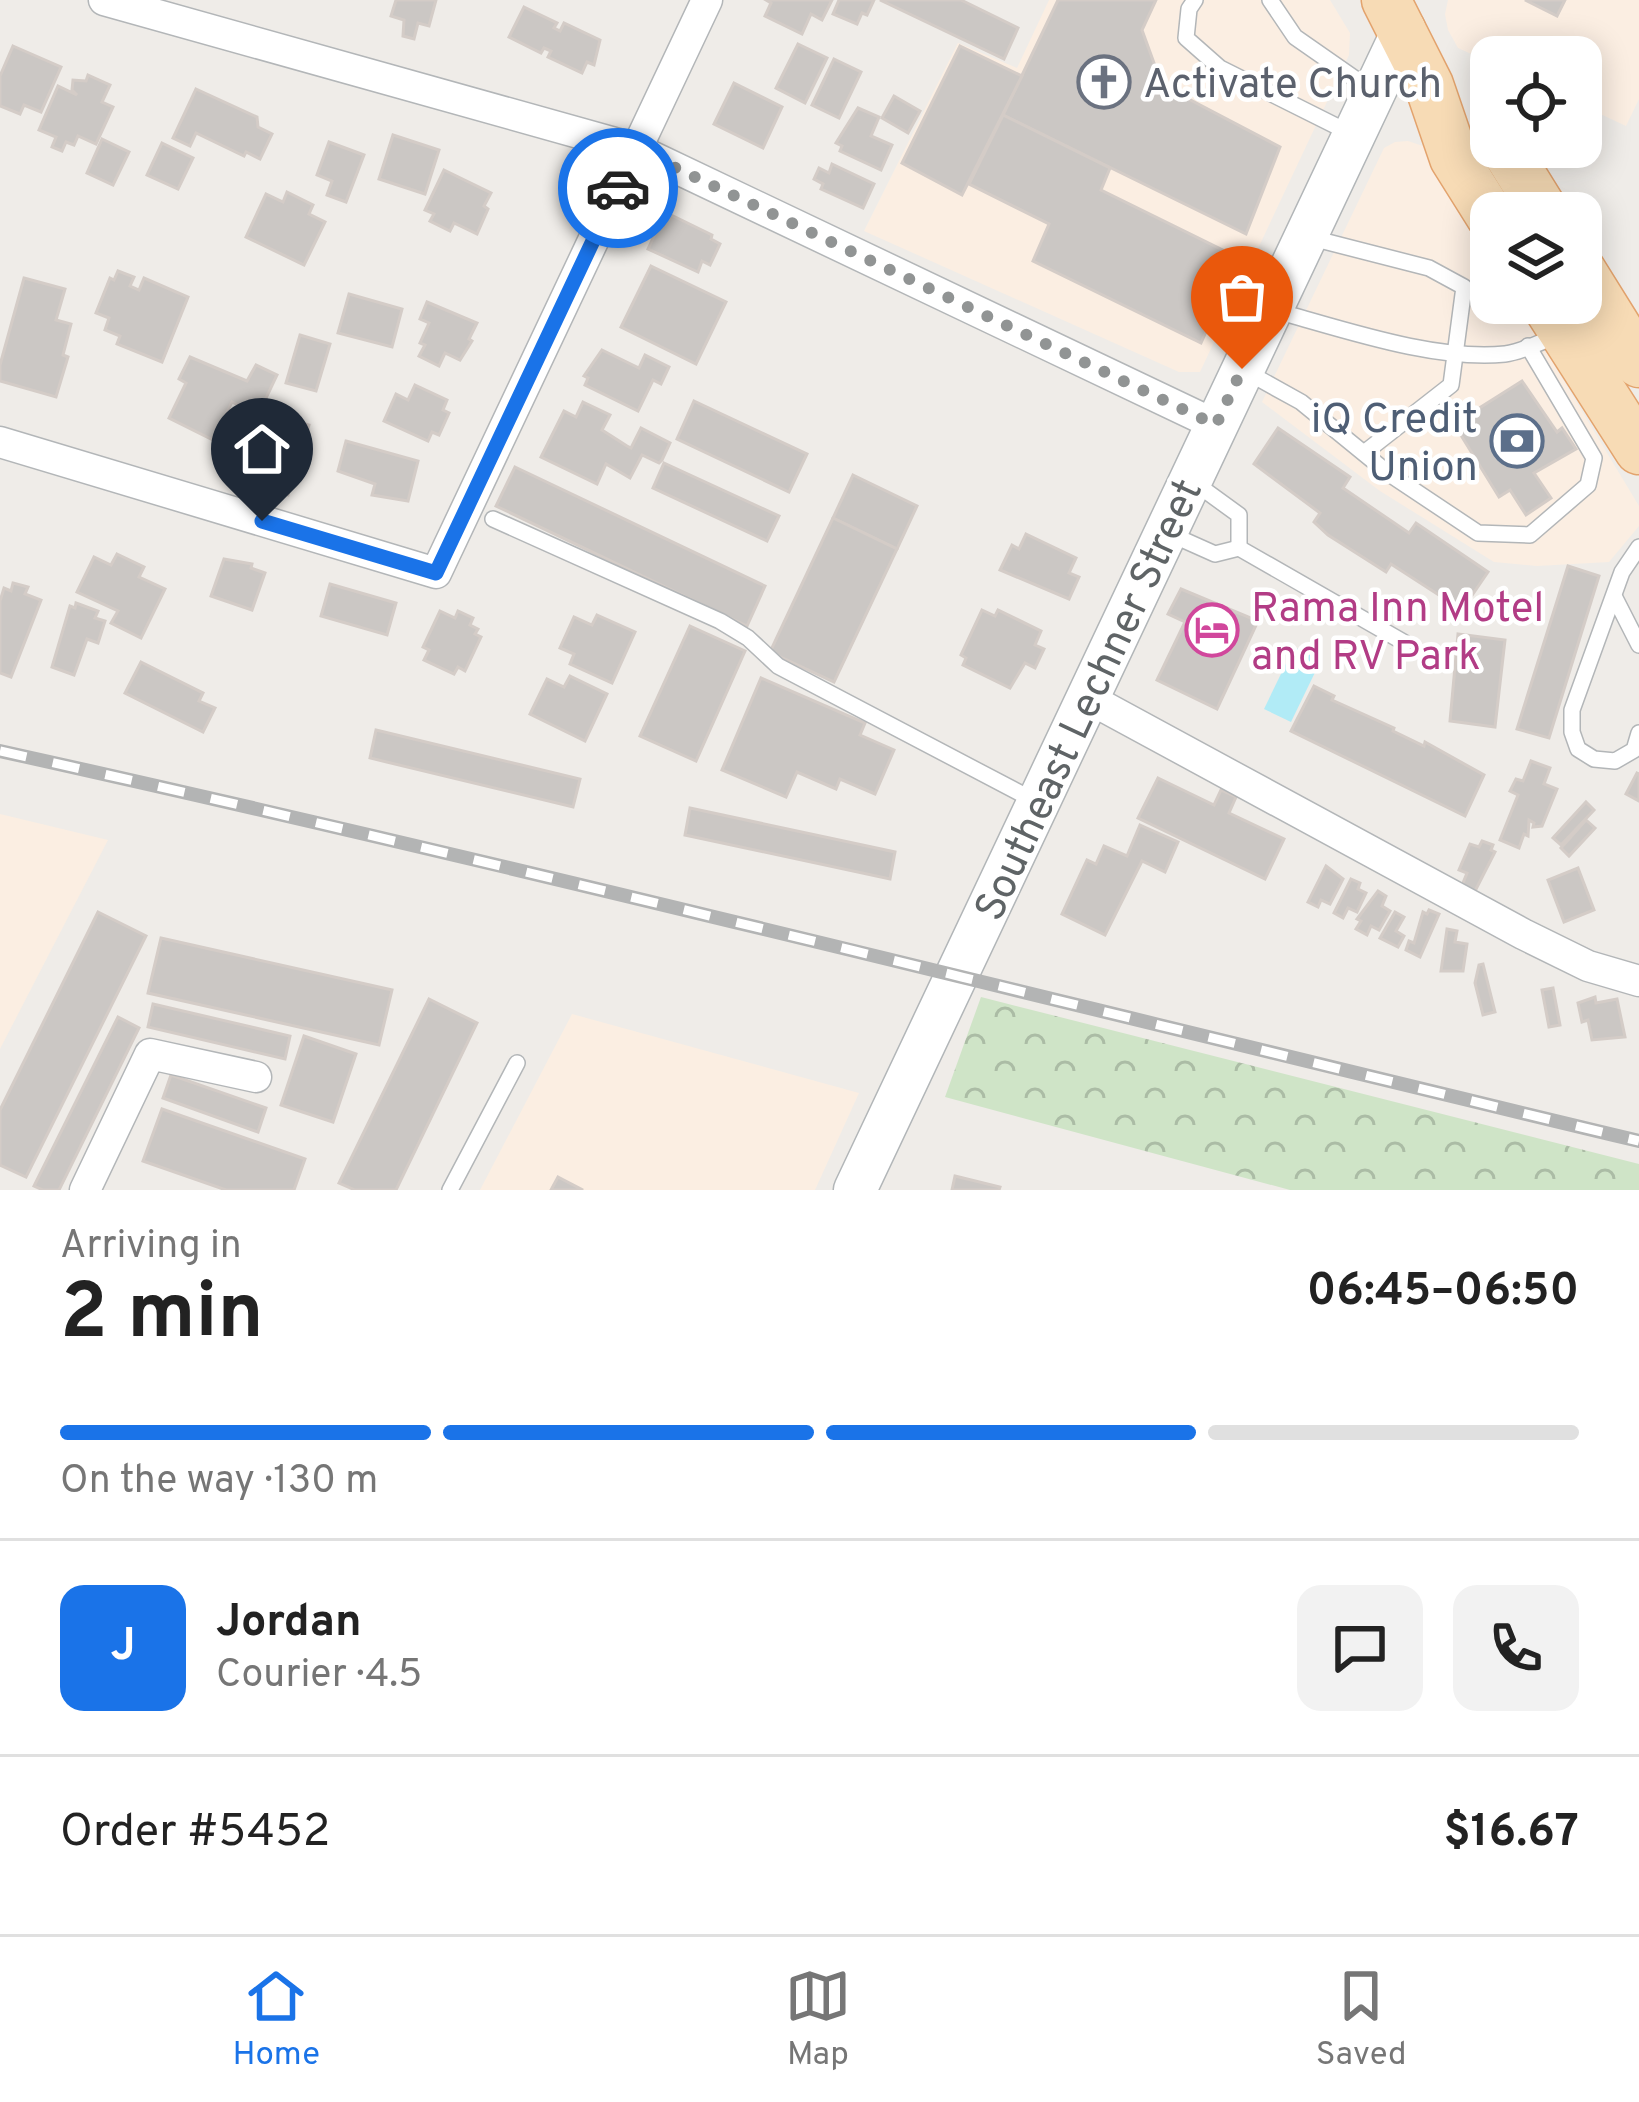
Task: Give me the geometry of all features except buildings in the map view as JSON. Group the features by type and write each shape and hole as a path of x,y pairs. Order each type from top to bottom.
{"main road":[{"name":"Southeast Lechner Street","path":"855,1190 1355,136 1402,10"},
{"path":"1402,10 1454,158 1475,192"},
{"path":"1429,85 1470,115"},
{"path":"1602,304 1639,364"},
{"path":"1546,327 1621,448"}],"street":[{"path":"104,0 636,149 1216,425"},
{"path":"0,442 436,573 707,0"},
{"path":"1087,697 1523,934 1588,966 1639,981"},
{"path":"86,1190 150,1054 256,1078"}],"lane":[{"path":"1195,0 1189,9 1186,38 1220,68 1355,136"},
{"path":"1270,0 1295,37 1373,92"},
{"path":"1305,236 1430,268 1464,287 1451,385 1364,453"},
{"path":"1270,310 1382,339 1457,352 1508,354 1546,327"},
{"path":"1242,369 1300,402 1478,533 1530,535 1588,485 1621,448"},
{"path":"1190,480 1239,515 1239,548"},
{"path":"493,520 720,621 748,638 778,666 1040,803"},
{"path":"1165,532 1215,554 1239,548 1405,644"},
{"path":"1639,548 1622,572 1577,694 1572,732 1578,749 1594,759 1616,761 1634,750 1639,734"},
{"path":"1615,598 1639,645"},
{"path":"450,1190 517,1064"}],"shaded area":[{"path":"1049,0 1330,0 1350,33 1349,55 1200,372 1179,372 864,231 958,43 1017,68"},
{"path":"1448,0 1639,0 1639,99 1626,126 1602,115 1602,36 1470,36 1470,53 1458,48 1445,14"},
{"path":"1395,142 1426,147 1470,222 1470,324 1530,324 1639,506 1639,526 1609,562 1537,566 1494,562 1380,491 1262,402 1384,148"},
{"path":"0,814 108,840 0,1049"},
{"path":"572,1014 859,1093 815,1190 480,1190"}],"green space":[{"path":"981,997 1639,1164 1639,1190 1290,1190 945,1097"}],"water":[{"path":"1294,647 1321,660 1291,722 1264,709"}],"railway":[{"path":"0,751 615,893 1639,1141"}],"way so far":[{"path":"618,188 636,149 1216,425 1242,369"}],"place":[{"name":"Activate Church","path":"1104,82"},
{"name":"iQ Credit Union","path":"1517,441"},
{"name":"Rama Inn Motel and RV Park","path":"1212,630"}],"route":[{"path":"262,521 436,573 618,188"}]}
